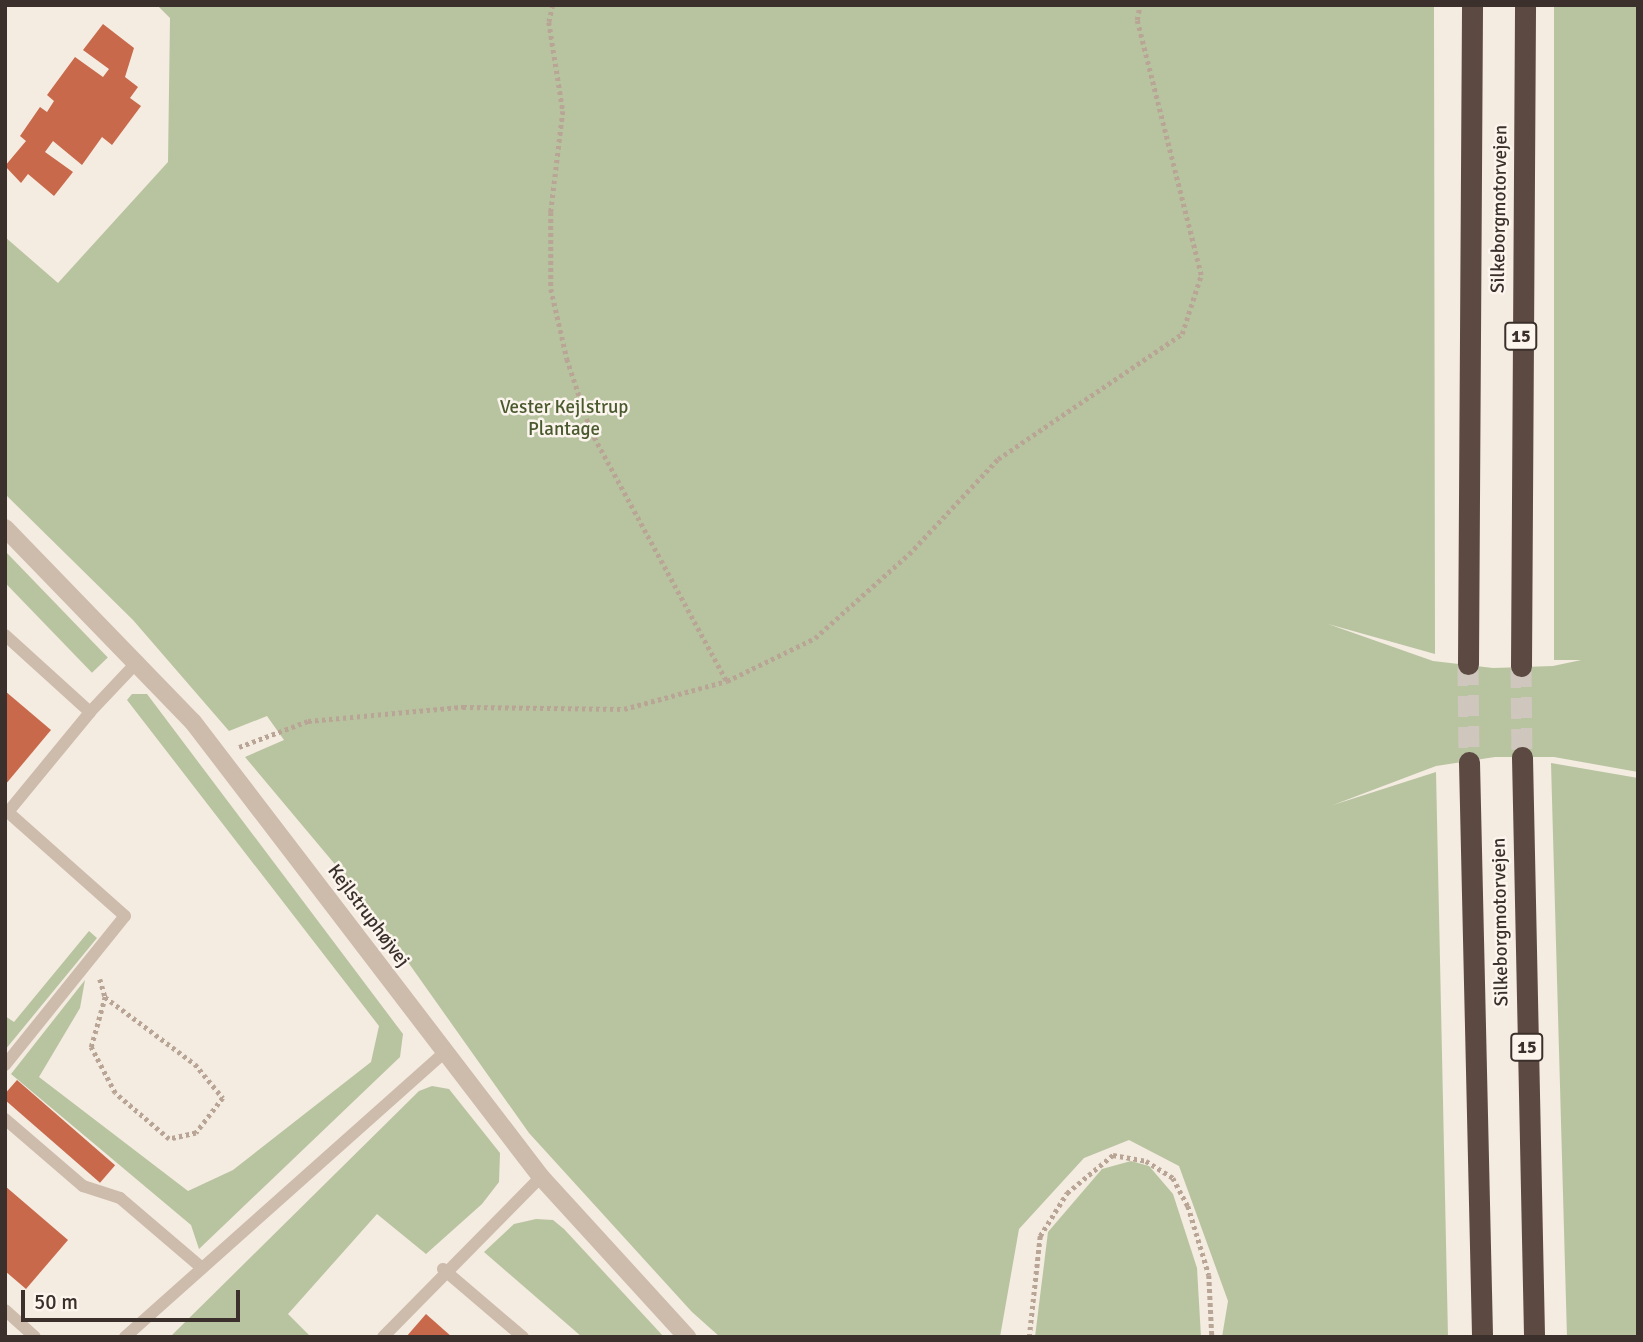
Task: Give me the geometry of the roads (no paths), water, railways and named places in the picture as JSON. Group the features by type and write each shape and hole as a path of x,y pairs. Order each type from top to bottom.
{"highway":[{"name":"Silkeborgmotorvejen","path":"1468,664 1472,5"},
{"name":"Silkeborgmotorvejen","path":"1521,666 1525,5"},
{"name":"Silkeborgmotorvejen","path":"1522,757 1534,1337"},
{"name":"Silkeborgmotorvejen","path":"1469,762 1482,1337"}],"street":[{"name":"Kejlstruphøjvej","path":"5,528 138,661 219,755 541,1177 687,1337"}],"lane":[{"path":"5,635 90,712"},
{"path":"5,1065 125,916 8,812 90,712 138,661"},
{"path":"125,1337 445,1052"},
{"path":"5,1119 83,1186 120,1198 202,1268"},
{"path":"383,1337 443,1269 541,1177"},
{"path":"443,1269 523,1337"},
{"path":"5,1310 35,1337"}],"tunnel":[{"path":"1468,664 1469,762"},
{"path":"1521,666 1522,757"}],"park label":[{"name":"Vester Kejlstrup Plantage","path":"564,419"}]}
